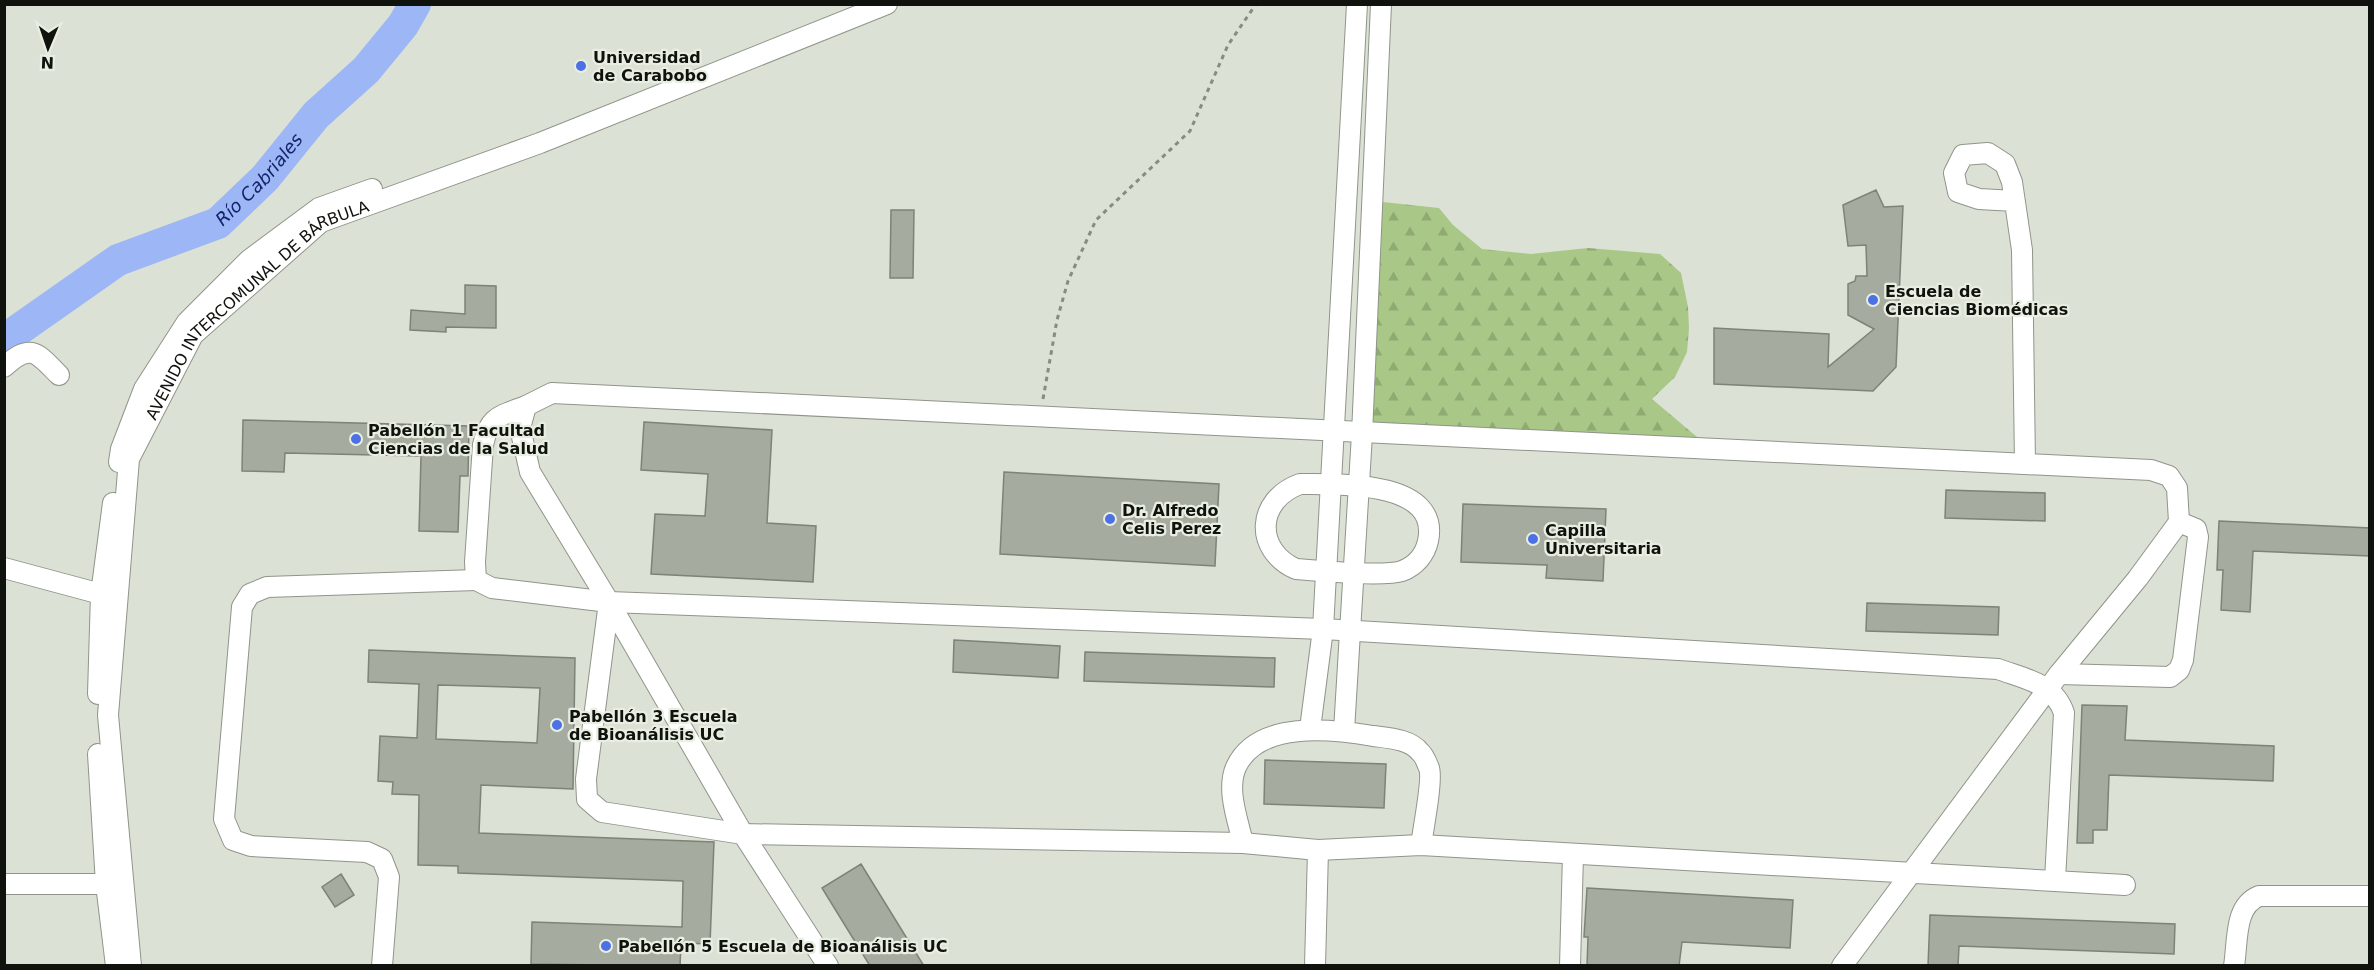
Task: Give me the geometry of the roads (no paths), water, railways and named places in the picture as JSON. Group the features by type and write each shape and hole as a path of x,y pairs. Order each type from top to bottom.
{"street":[{"name":"AVENIDO INTERCOMUNAL DE BÁRBULA","path":"116,966 106,884 97,724 110,597 121,449 144,389 187,322 249,260 319,208 544,128 850,4"},
{"name":"AVENIDO INTERCOMUNAL DE BÁRBULA","path":"131,966 108,715 110,597 129,459 193,335 321,222 540,143 886,4"},
{"path":"1310,729 1323,629 1357,4"},
{"path":"1344,731 1362,434 1381,4"},
{"path":"2015,201 2022,250 2024,302 2025,464"},
{"path":"4,367 17,355 26,352 38,353 59,375"},
{"path":"477,580 476,539 486,427 499,416 552,393 1362,434 2151,470 2169,476 2177,488 2179,522 2138,578 2054,681 1842,966"},
{"path":"526,406 520,428 530,472 609,602 743,834 828,966"},
{"path":"1300,484 1331,484 1359,486 1402,495 1412,500 1425,515 1429,536 1423,554 1410,567 1393,573 1296,569 1280,560 1269,545 1265,528 1269,509 1282,493 1300,484"},
{"path":"382,966 389,877 382,859 367,852 251,846 233,840 224,819 242,607 250,594 267,587 477,580 492,588 609,602 1323,629 1998,669 2054,681 2170,677 2179,670 2183,660 2198,537 2196,529 2179,522"},
{"path":"4,568 110,597"},
{"path":"609,602 586,779 587,799 602,812 743,834 1243,843 1318,850 1421,845 2125,885"},
{"path":"2054,681 2064,713 2055,880"},
{"path":"1243,843 1232,795 1235,768 1250,746 1272,737 1310,729 1344,731 1400,740 1420,751 1430,771 1421,845"},
{"path":"1315,966 1318,850"},
{"path":"1570,966 1573,854"},
{"path":"4,884 106,884"},
{"path":"2235,966 2241,912 2248,900 2259,896 2370,896"}],"waterway":[{"name":"Río Cabriales","path":"4,340 118,260 218,223 265,178 316,115 366,70 403,25 415,4"}],"place":[{"name":"Universidad de Carabobo","path":"581,66"},
{"name":"Escuela de Ciencias Biomédicas","path":"1873,300"},
{"name":"Pabellón 1 Facultad Ciencias de la Salud","path":"356,439"},
{"name":"Dr. Alfredo Celis Perez","path":"1110,519"},
{"name":"Capilla Universitaria","path":"1533,539"},
{"name":"Pabellón 3 Escuela de Bioanálisis UC","path":"557,725"},
{"name":"Pabellón 5 Escuela de Bioanálisis UC","path":"606,946"}]}
